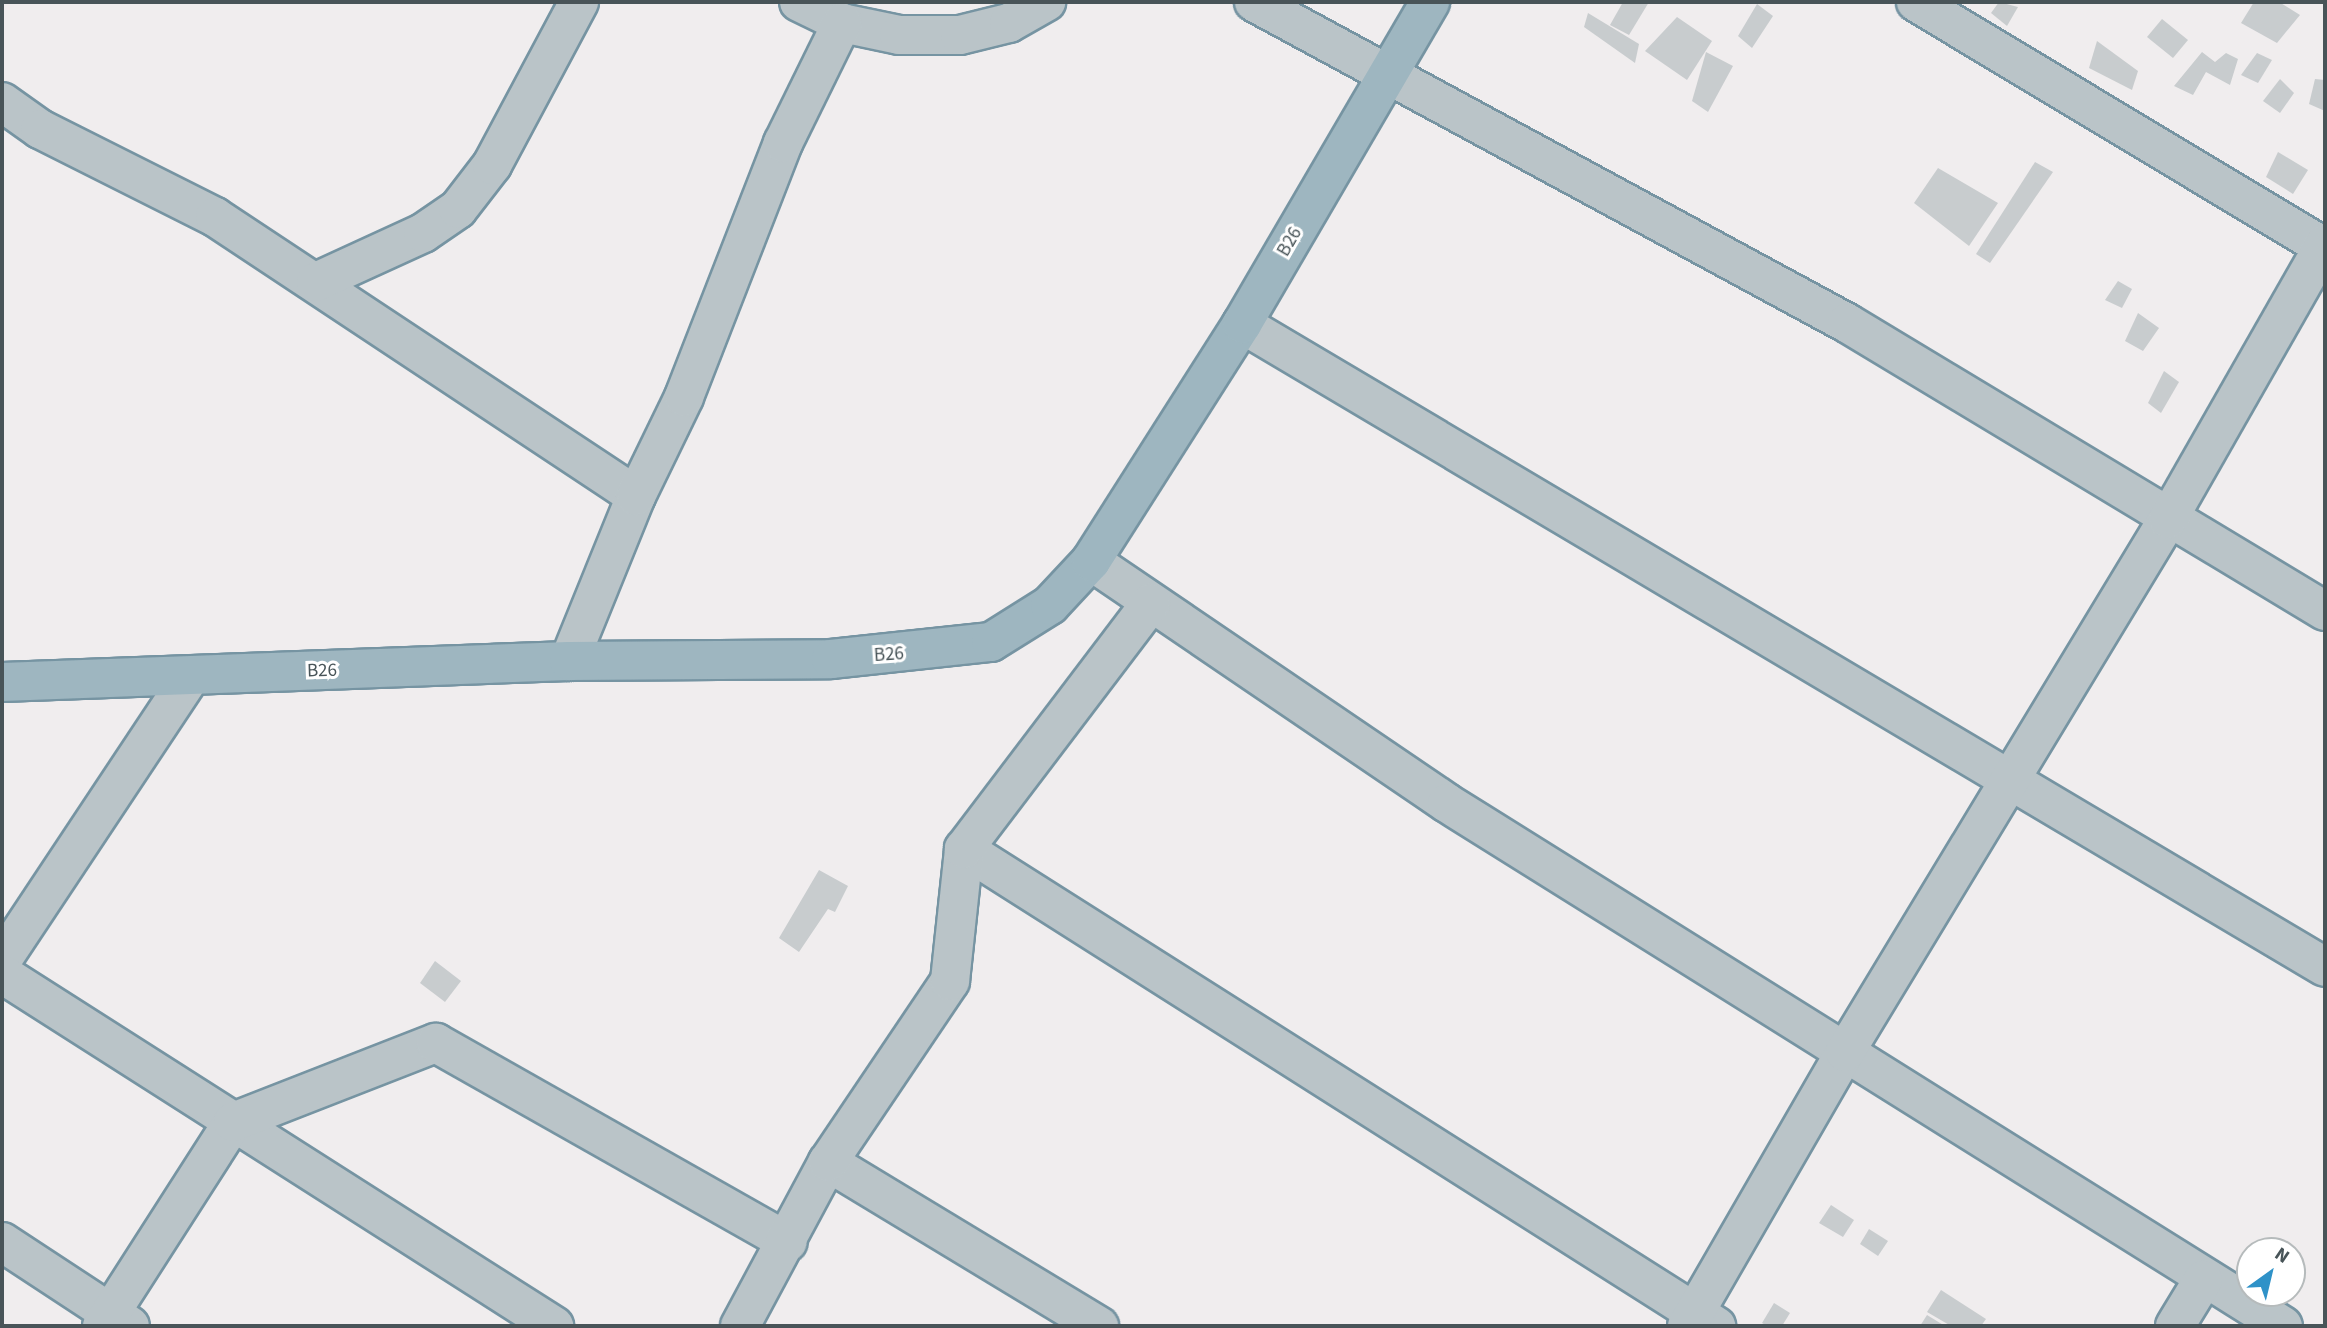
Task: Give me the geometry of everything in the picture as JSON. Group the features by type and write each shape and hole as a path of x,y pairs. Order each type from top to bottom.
{"highway":[{"name":"B26","path":"2,681 569,661 831,659 991,642 1050,605 1091,561 1242,324 1430,2"}],"street":[{"path":"316,282 423,233 458,209 492,164 579,2"},
{"path":"800,2 842,23 899,35 960,36 1009,23 1046,2"},
{"path":"1254,2 1847,323 2168,519 2325,611"},
{"path":"964,849 1699,1322 1845,1052 2168,519 2325,246 1916,2"},
{"path":"569,661 636,496 684,397 783,144 842,23"},
{"path":"2,102 40,129 215,217 636,496"},
{"path":"1242,324 2325,967"},
{"path":"1091,561 1447,803 2203,1280 2283,1326"},
{"path":"740,1326 788,1242 828,1162 950,981 964,849 1151,603"},
{"path":"2,960 191,676"},
{"path":"2,974 554,1326"},
{"path":"2,1242 114,1322 233,1122 436,1043 788,1242"},
{"path":"828,1162 1099,1326"},
{"path":"2175,1326 2203,1280"}],"building":[{"path":"1623,2 1649,2 1629,35 1610,25"},
{"path":"1999,2 2018,7 2007,26 1991,13"},
{"path":"2254,2 2279,2 2300,15 2277,43 2241,23"},
{"path":"1757,4 1773,16 1752,48 1738,36"},
{"path":"1588,13 1639,44 1635,63 1584,27"},
{"path":"1677,17 1712,41 1687,80 1645,51"},
{"path":"2162,19 2188,40 2173,58 2147,37"},
{"path":"2097,41 2138,71 2132,90 2089,68"},
{"path":"1706,52 1733,66 1708,112 1692,101"},
{"path":"2202,52 2215,62 2226,53 2238,59 2230,85 2206,72 2193,95 2174,86"},
{"path":"2257,53 2272,60 2258,83 2241,75"},
{"path":"2280,79 2294,93 2280,113 2263,101"},
{"path":"2315,79 2325,80 2325,111 2309,104"},
{"path":"2278,152 2308,170 2293,194 2266,177"},
{"path":"2035,162 2053,172 1990,263 1976,254"},
{"path":"1938,168 1998,203 1969,246 1914,203"},
{"path":"2118,281 2132,289 2122,308 2105,300"},
{"path":"2138,313 2159,328 2143,351 2125,341"},
{"path":"2164,371 2179,382 2161,413 2148,403"},
{"path":"819,870 848,886 835,912 828,909 799,952 779,938"},
{"path":"435,961 461,981 445,1002 420,983"},
{"path":"1831,1205 1854,1220 1843,1237 1819,1223"},
{"path":"1869,1229 1888,1241 1878,1256 1860,1244"},
{"path":"1941,1290 1986,1319 1981,1326 1951,1326 1927,1312"},
{"path":"1774,1303 1790,1313 1782,1326 1767,1326 1762,1323"},
{"path":"1927,1315 1945,1326 1920,1326"}]}
